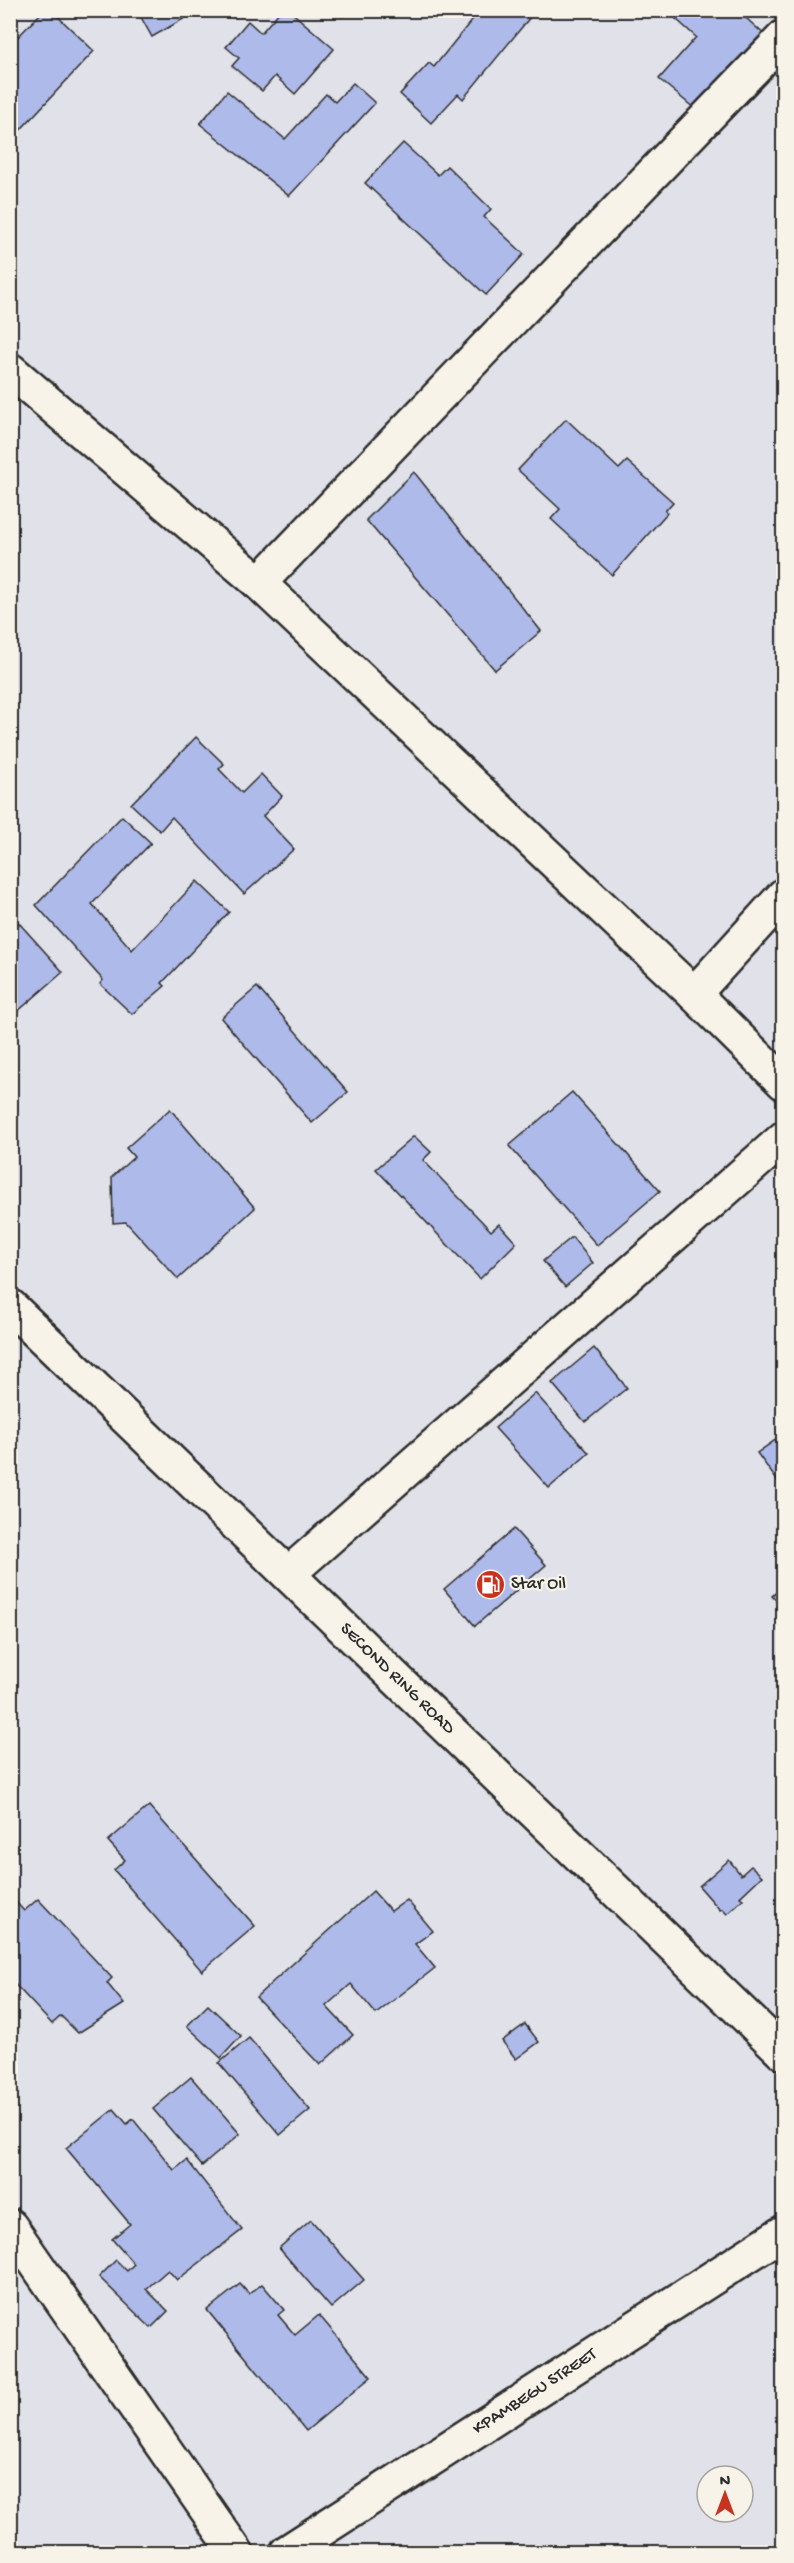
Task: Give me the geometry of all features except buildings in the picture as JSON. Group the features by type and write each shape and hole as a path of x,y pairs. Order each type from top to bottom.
{"street":[{"path":"259,583 783,37"},
{"path":"10,370 259,583 694,994 783,1083"},
{"path":"694,994 783,896"},
{"path":"288,1574 783,1138"},
{"name":"SECOND RING ROAD","path":"10,1305 783,2053"},
{"path":"10,2226 236,2553"},
{"name":"KPAMBEGU STREET","path":"287,2553 783,2232"}],"place":[{"name":"Star Oil","path":"490,1584"}]}
